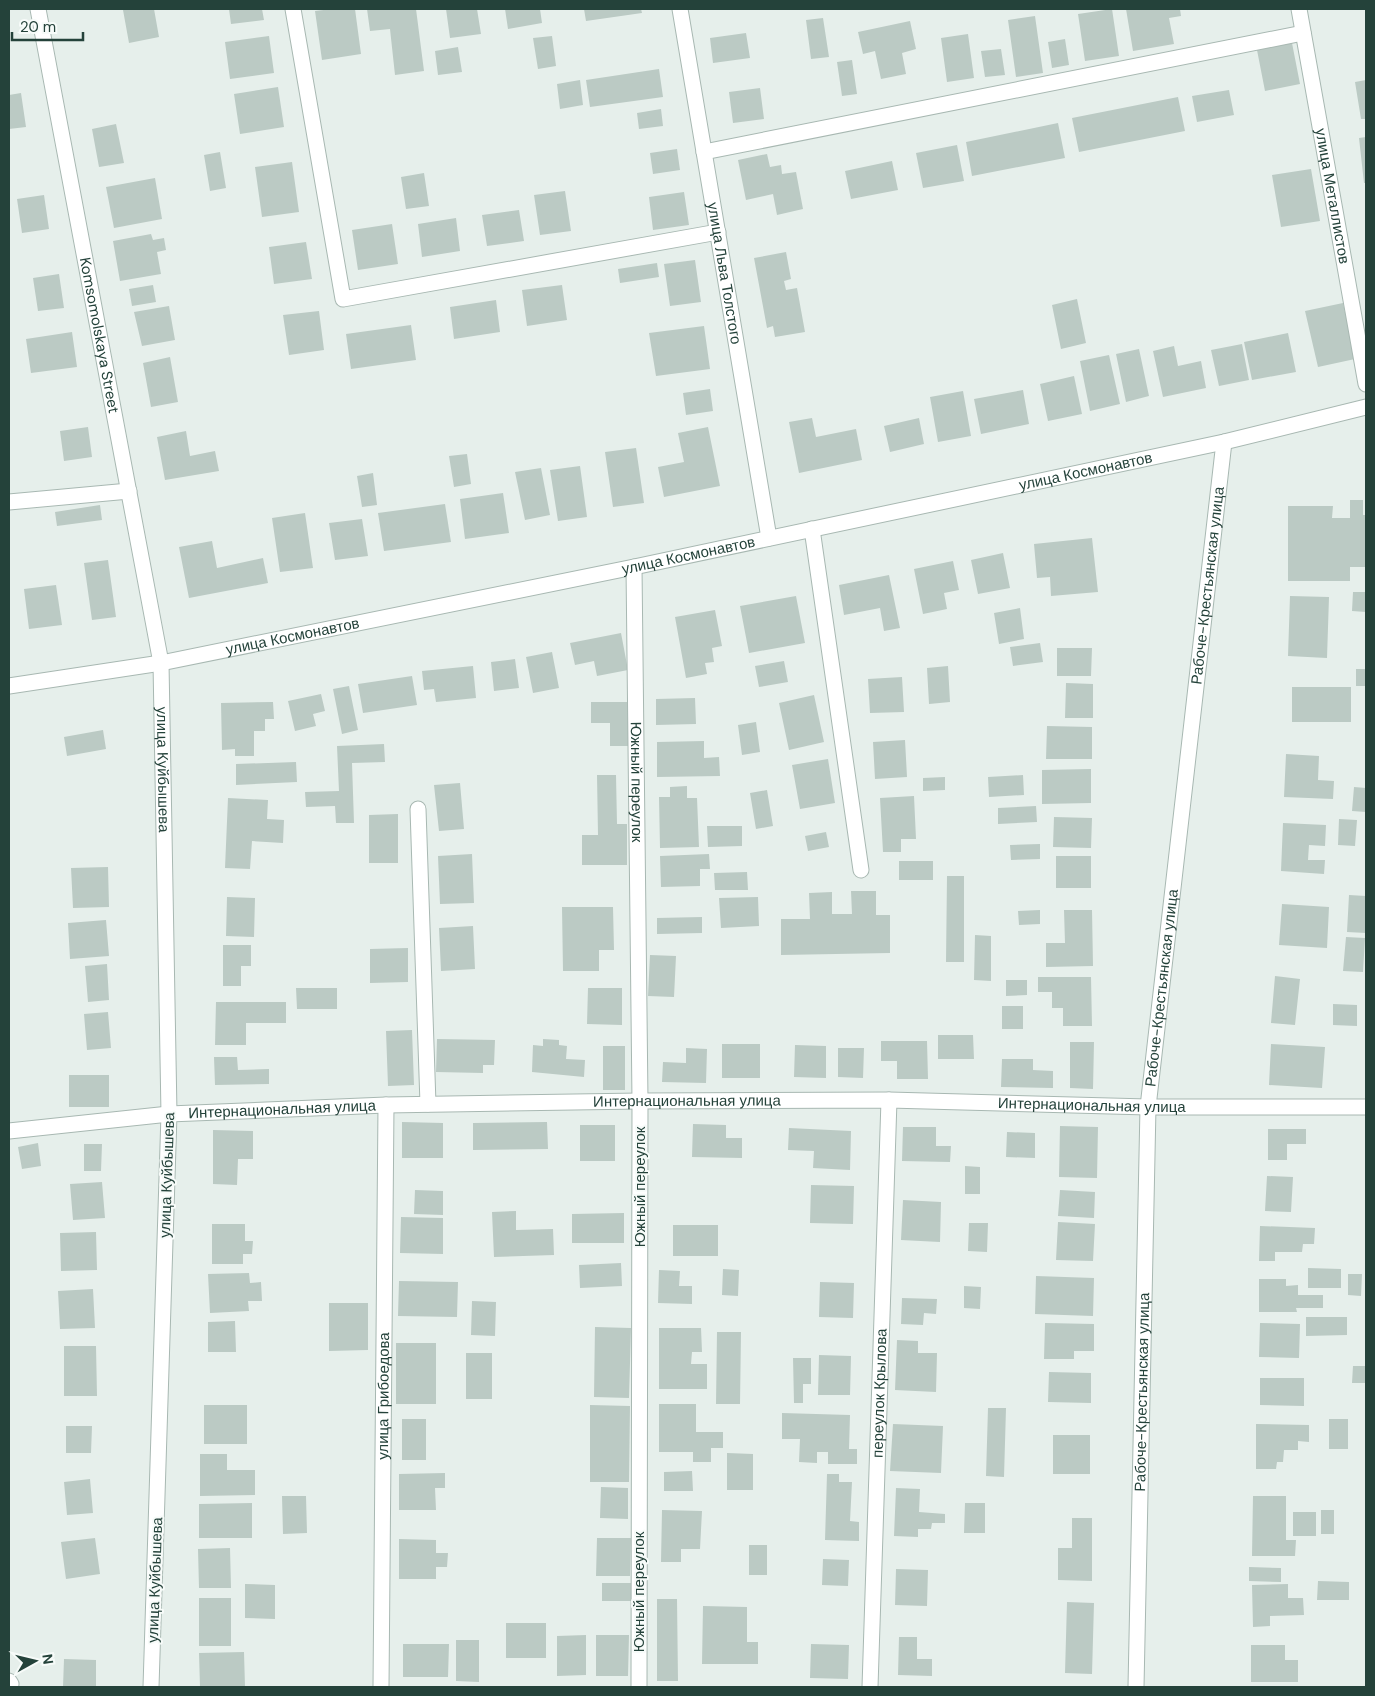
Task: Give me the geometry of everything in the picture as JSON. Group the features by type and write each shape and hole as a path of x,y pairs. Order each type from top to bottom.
{"street":[{"name":"Komsomolskaya Street","path":"38,9 161,663"},
{"path":"293,9 343,299 718,232"},
{"name":"улица Льва Толстого","path":"680,9 769,538"},
{"name":"улица Металлистов","path":"1299,9 1366,384"},
{"path":"704,152 1304,33"},
{"name":"улица Космонавтов","path":"9,686 161,663 634,567 1224,442 1366,407"},
{"name":"Рабоче-Крестьянская улица","path":"1136,1687 1148,1107 1224,442"},
{"path":"9,502 129,491"},
{"path":"812,529 861,870"},
{"name":"Южный переулок","path":"634,567 640,1101 639,1687"},
{"name":"улица Куйбышева","path":"151,1687 169,1114 161,663"},
{"path":"418,809 428,1104"},
{"name":"Интернациональная улица","path":"9,1131 169,1114 428,1104 889,1100 1148,1107 1366,1107"},
{"name":"переулок Крылова","path":"870,1687 889,1100"},
{"name":"улица Грибоедова","path":"381,1687 386,1105"},
{"path":"9,1681 10,1687"}],"building":[{"path":"154,9 159,37 129,43 123,10"},
{"path":"229,9 262,9 264,20 231,24"},
{"path":"355,9 361,54 322,60 315,11"},
{"path":"367,9 416,9 424,71 395,75 390,29 370,31"},
{"path":"446,9 477,9 481,34 450,38"},
{"path":"505,9 540,9 542,23 508,29"},
{"path":"584,9 641,9 642,13 586,21"},
{"path":"1112,9 1119,56 1085,61 1078,14"},
{"path":"1126,9 1180,9 1181,16 1169,18 1174,44 1133,51"},
{"path":"1035,16 1043,73 1016,77 1008,20"},
{"path":"823,18 829,57 811,59 806,20"},
{"path":"910,21 916,49 902,53 906,74 881,79 875,51 863,54 858,32"},
{"path":"746,33 750,58 713,63 710,38"},
{"path":"968,34 974,78 947,82 941,38"},
{"path":"269,36 274,73 230,79 225,42"},
{"path":"552,36 556,66 538,69 533,38"},
{"path":"1065,39 1069,65 1052,68 1048,42"},
{"path":"1292,43 1300,84 1265,91 1257,50"},
{"path":"458,47 462,72 438,75 435,51"},
{"path":"1001,49 1005,75 985,77 981,51"},
{"path":"852,60 857,94 842,96 837,62"},
{"path":"659,69 663,97 590,107 586,80"},
{"path":"580,80 583,105 560,109 557,84"},
{"path":"1366,80 1366,119 1361,119 1355,82"},
{"path":"278,87 284,127 240,134 234,94"},
{"path":"760,88 764,119 733,123 729,92"},
{"path":"1229,90 1234,115 1197,122 1192,96"},
{"path":"21,93 26,127 9,129 9,95"},
{"path":"1178,97 1185,131 1079,152 1072,118"},
{"path":"661,109 663,126 639,129 637,113"},
{"path":"1058,123 1065,158 972,176 966,142"},
{"path":"116,124 124,163 99,167 92,129"},
{"path":"1366,137 1366,183 1364,183 1359,138"},
{"path":"957,145 964,181 923,188 916,153"},
{"path":"677,149 680,170 653,174 650,153"},
{"path":"220,152 226,188 210,191 204,155"},
{"path":"767,154 770,167 781,165 782,174 796,172 803,209 777,215 773,194 746,200 738,160"},
{"path":"892,161 898,190 851,199 845,171"},
{"path":"292,162 299,212 262,217 255,167"},
{"path":"1311,169 1320,221 1281,227 1272,175"},
{"path":"424,173 429,206 406,209 401,177"},
{"path":"155,178 162,219 114,228 106,187"},
{"path":"565,191 571,231 540,235 534,195"},
{"path":"684,192 689,225 653,230 649,197"},
{"path":"44,195 49,229 22,233 17,199"},
{"path":"519,210 524,241 487,246 482,215"},
{"path":"456,218 460,251 422,257 418,224"},
{"path":"392,224 398,264 358,270 352,230"},
{"path":"151,234 153,240 164,238 166,250 157,252 161,274 120,281 113,241"},
{"path":"306,242 312,279 274,284 269,247"},
{"path":"786,252 791,279 784,281 786,290 797,288 805,332 775,337 773,326 767,328 754,258"},
{"path":"695,260 701,302 670,306 664,264"},
{"path":"657,263 659,277 620,283 618,269"},
{"path":"59,274 64,308 38,311 33,278"},
{"path":"153,285 156,302 132,306 129,289"},
{"path":"562,285 567,320 527,326 522,290"},
{"path":"1077,299 1086,343 1061,349 1052,305"},
{"path":"496,300 500,332 454,339 450,307"},
{"path":"1343,303 1355,359 1318,367 1305,311"},
{"path":"169,306 175,340 142,346 134,312"},
{"path":"319,311 324,350 289,355 283,315"},
{"path":"411,325 416,360 351,369 346,334"},
{"path":"704,326 710,369 656,376 649,333"},
{"path":"72,332 77,367 31,373 26,339"},
{"path":"1288,333 1296,372 1252,380 1244,342"},
{"path":"1242,344 1249,380 1219,386 1211,350"},
{"path":"1174,346 1178,366 1201,361 1206,388 1163,397 1153,351"},
{"path":"1139,349 1149,396 1126,402 1116,354"},
{"path":"1109,355 1120,404 1090,411 1080,361"},
{"path":"170,357 178,402 151,407 143,363"},
{"path":"1074,376 1082,414 1048,421 1040,384"},
{"path":"710,389 713,411 686,415 683,393"},
{"path":"1023,390 1029,424 981,434 974,399"},
{"path":"963,391 971,436 938,442 930,397"},
{"path":"812,418 816,437 856,429 862,460 799,473 789,422"},
{"path":"919,418 924,444 890,452 884,426"},
{"path":"88,427 92,457 64,461 60,431"},
{"path":"708,427 720,486 664,497 658,467 684,462 678,433"},
{"path":"186,431 190,456 215,451 219,471 165,480 157,437"},
{"path":"636,448 644,503 613,507 605,452"},
{"path":"467,454 471,484 454,487 449,456"},
{"path":"580,466 587,517 558,521 550,470"},
{"path":"541,468 550,515 525,520 515,472"},
{"path":"373,473 377,505 362,507 357,476"},
{"path":"503,493 509,533 465,539 460,499"},
{"path":"1350,500 1363,500 1363,515 1366,515 1366,567 1350,567 1350,581 1288,581 1288,506 1333,506 1332,518 1350,518"},
{"path":"445,504 451,542 384,551 378,513"},
{"path":"100,505 102,520 57,526 55,512"},
{"path":"305,513 313,568 280,572 272,518"},
{"path":"362,519 368,556 335,560 329,523"},
{"path":"1092,538 1098,592 1051,596 1050,577 1037,578 1034,544"},
{"path":"212,541 217,568 263,558 268,583 189,598 179,547"},
{"path":"1003,553 1010,588 978,594 971,560"},
{"path":"108,560 116,617 92,620 84,563"},
{"path":"953,561 959,590 944,593 947,609 923,614 914,569"},
{"path":"889,575 900,628 884,631 880,608 844,615 839,585"},
{"path":"56,585 62,625 29,629 24,589"},
{"path":"1353,592 1366,592 1366,612 1352,611"},
{"path":"796,596 805,643 749,653 740,606"},
{"path":"1290,596 1329,597 1327,658 1288,656"},
{"path":"1020,608 1024,639 999,644 994,613"},
{"path":"715,610 722,646 712,648 714,662 705,663 707,674 686,678 675,617"},
{"path":"621,633 628,670 597,676 594,661 575,665 570,643"},
{"path":"1040,643 1043,662 1013,666 1010,647"},
{"path":"1057,648 1092,648 1091,676 1057,676"},
{"path":"552,652 559,688 533,693 526,657"},
{"path":"515,659 519,688 494,691 491,662"},
{"path":"784,661 788,682 759,687 755,666"},
{"path":"473,666 476,698 436,702 434,689 424,690 422,671"},
{"path":"948,666 950,702 929,704 927,668"},
{"path":"1356,669 1366,669 1366,686 1356,686"},
{"path":"412,676 417,705 363,713 358,684"},
{"path":"902,677 904,712 870,713 868,679"},
{"path":"1066,683 1093,684 1093,718 1065,718"},
{"path":"349,686 358,730 342,734 333,689"},
{"path":"1292,687 1351,687 1351,722 1292,722"},
{"path":"321,694 325,711 313,714 316,726 295,731 288,701"},
{"path":"814,695 824,742 789,750 779,703"},
{"path":"695,698 696,724 656,725 656,699"},
{"path":"273,702 274,719 265,719 265,731 254,731 254,756 235,756 235,749 222,750 221,703"},
{"path":"591,702 629,702 629,746 610,746 610,723 591,723"},
{"path":"756,722 760,752 742,755 738,725"},
{"path":"1047,726 1092,727 1092,759 1046,759"},
{"path":"103,730 106,749 67,756 64,737"},
{"path":"905,740 907,777 875,779 873,742"},
{"path":"704,741 704,758 719,757 720,776 657,777 657,742"},
{"path":"384,744 385,762 352,763 354,823 336,823 335,806 306,807 305,792 339,791 337,746"},
{"path":"1286,754 1319,756 1318,780 1334,781 1333,799 1284,797"},
{"path":"828,759 835,803 800,809 792,765"},
{"path":"296,762 297,782 236,785 236,764"},
{"path":"1091,769 1091,803 1042,804 1042,770"},
{"path":"597,775 616,775 617,824 627,824 627,865 582,865 582,835 598,835"},
{"path":"1023,775 1024,795 989,797 988,777"},
{"path":"945,777 945,790 923,791 923,778"},
{"path":"460,783 464,829 439,831 434,785"},
{"path":"687,786 687,798 697,798 699,847 660,848 659,797 670,797 670,787"},
{"path":"1354,787 1366,788 1366,812 1352,811"},
{"path":"767,790 773,826 756,829 750,793"},
{"path":"914,796 916,839 901,839 901,852 883,852 880,798"},
{"path":"228,798 268,800 267,819 284,820 283,843 252,841 250,869 225,868"},
{"path":"1036,806 1037,822 998,824 998,808"},
{"path":"398,814 398,863 369,863 369,815"},
{"path":"1054,817 1092,818 1091,848 1053,847"},
{"path":"1339,819 1357,820 1355,846 1338,845"},
{"path":"1283,823 1326,825 1325,846 1309,845 1308,860 1325,860 1324,874 1281,871"},
{"path":"707,826 742,826 742,846 708,847"},
{"path":"826,832 829,847 808,851 805,836"},
{"path":"1040,844 1040,859 1011,860 1010,845"},
{"path":"472,854 474,903 440,904 438,856"},
{"path":"709,854 710,869 700,869 700,886 661,887 660,856"},
{"path":"1056,856 1091,856 1091,888 1056,888"},
{"path":"899,861 933,861 933,880 899,880"},
{"path":"108,867 109,907 73,908 71,868"},
{"path":"747,872 748,890 715,890 714,873"},
{"path":"947,876 964,876 964,962 946,962"},
{"path":"851,891 876,891 876,915 890,915 890,953 781,955 781,919 810,919 809,893 832,892 832,914 852,914"},
{"path":"1349,895 1366,896 1366,933 1347,932"},
{"path":"227,897 255,898 254,937 226,936"},
{"path":"758,897 759,926 721,928 719,898"},
{"path":"1282,904 1329,907 1327,948 1279,945"},
{"path":"562,907 613,907 614,950 599,950 599,971 563,971"},
{"path":"1040,910 1040,924 1019,925 1018,911"},
{"path":"1064,910 1092,910 1093,966 1046,967 1046,943 1065,943"},
{"path":"702,917 702,933 657,934 657,918"},
{"path":"106,920 109,956 70,959 68,923"},
{"path":"473,926 475,969 441,971 439,928"},
{"path":"975,935 991,936 991,981 974,980"},
{"path":"1346,937 1365,938 1363,972 1343,971"},
{"path":"223,945 251,945 251,966 241,966 241,986 223,986"},
{"path":"408,948 408,982 370,983 370,949"},
{"path":"650,955 676,956 674,997 648,996"},
{"path":"107,964 109,1000 88,1002 85,966"},
{"path":"1275,976 1300,979 1295,1025 1271,1023"},
{"path":"1038,977 1091,977 1092,1026 1063,1026 1063,1008 1052,1008 1052,992 1038,992"},
{"path":"1006,980 1027,980 1027,995 1006,996"},
{"path":"296,988 337,988 337,1009 297,1009"},
{"path":"588,988 622,988 622,1025 587,1024"},
{"path":"216,1002 286,1002 286,1023 246,1023 246,1045 215,1045"},
{"path":"1333,1004 1357,1005 1357,1026 1333,1025"},
{"path":"1002,1006 1023,1006 1023,1029 1002,1029"},
{"path":"108,1012 111,1048 87,1050 84,1014"},
{"path":"412,1030 414,1085 388,1086 386,1031"},
{"path":"938,1035 973,1035 974,1059 938,1059"},
{"path":"437,1039 495,1040 494,1065 483,1065 483,1073 436,1072"},
{"path":"543,1039 559,1040 559,1045 567,1046 566,1059 585,1060 584,1077 532,1072 533,1045 543,1046"},
{"path":"881,1041 927,1041 928,1079 897,1079 897,1061 881,1061"},
{"path":"1070,1042 1094,1042 1093,1089 1070,1088"},
{"path":"722,1044 760,1044 760,1078 722,1078"},
{"path":"1271,1044 1325,1047 1322,1088 1269,1085"},
{"path":"795,1045 826,1046 826,1078 794,1077"},
{"path":"603,1046 625,1046 625,1090 603,1090"},
{"path":"686,1048 707,1049 706,1083 662,1082 663,1062 686,1063"},
{"path":"838,1048 864,1048 863,1078 838,1077"},
{"path":"214,1057 237,1057 238,1070 269,1069 269,1084 215,1085"},
{"path":"1002,1059 1033,1059 1033,1070 1053,1071 1053,1088 1001,1087"},
{"path":"69,1075 109,1075 109,1107 69,1107"},
{"path":"402,1122 443,1123 443,1158 402,1158"},
{"path":"547,1122 548,1149 473,1150 473,1123"},
{"path":"693,1124 726,1125 726,1138 742,1138 742,1158 692,1157"},
{"path":"580,1125 615,1125 615,1161 580,1161"},
{"path":"1060,1126 1098,1127 1097,1178 1059,1177"},
{"path":"903,1127 936,1127 936,1146 951,1146 950,1162 902,1161"},
{"path":"789,1128 851,1131 850,1170 813,1168 814,1151 788,1150"},
{"path":"1268,1129 1306,1129 1306,1144 1287,1144 1287,1160 1268,1160"},
{"path":"213,1130 253,1131 253,1159 238,1159 237,1185 213,1184"},
{"path":"1007,1132 1035,1133 1035,1158 1006,1157"},
{"path":"38,1143 41,1166 22,1169 18,1147"},
{"path":"84,1144 102,1144 101,1171 84,1171"},
{"path":"965,1166 980,1167 980,1194 965,1194"},
{"path":"1267,1176 1293,1177 1291,1212 1265,1211"},
{"path":"102,1182 105,1218 73,1220 70,1184"},
{"path":"811,1185 854,1186 853,1224 810,1223"},
{"path":"415,1190 443,1191 443,1215 414,1214"},
{"path":"1060,1190 1095,1192 1094,1218 1058,1216"},
{"path":"903,1200 941,1202 940,1242 901,1240"},
{"path":"516,1211 516,1230 553,1229 554,1255 494,1257 492,1212"},
{"path":"624,1213 624,1243 572,1243 572,1214"},
{"path":"401,1217 443,1218 443,1254 400,1253"},
{"path":"1058,1222 1095,1224 1093,1261 1056,1260"},
{"path":"969,1223 988,1223 987,1252 968,1251"},
{"path":"212,1224 245,1224 245,1241 253,1241 252,1254 243,1254 243,1264 212,1264"},
{"path":"673,1225 718,1225 718,1256 673,1256"},
{"path":"1260,1226 1315,1228 1314,1244 1303,1244 1302,1252 1275,1252 1275,1261 1259,1261"},
{"path":"96,1232 97,1270 61,1271 60,1233"},
{"path":"621,1263 622,1286 580,1288 579,1265"},
{"path":"1308,1268 1341,1269 1341,1288 1308,1288"},
{"path":"723,1269 739,1270 738,1296 722,1295"},
{"path":"659,1270 680,1271 679,1286 692,1286 692,1304 658,1303"},
{"path":"249,1273 250,1283 261,1282 262,1301 248,1301 249,1311 210,1313 208,1274"},
{"path":"1348,1274 1362,1274 1361,1296 1348,1295"},
{"path":"1036,1276 1094,1278 1093,1316 1035,1314"},
{"path":"1259,1279 1286,1279 1286,1286 1298,1285 1298,1295 1323,1295 1323,1308 1296,1308 1297,1312 1259,1312"},
{"path":"399,1281 458,1282 457,1317 398,1316"},
{"path":"820,1282 854,1283 853,1318 819,1317"},
{"path":"964,1286 981,1287 980,1309 964,1308"},
{"path":"93,1289 95,1328 60,1329 58,1291"},
{"path":"902,1298 937,1299 936,1314 924,1313 923,1325 901,1324"},
{"path":"472,1301 496,1302 495,1336 471,1335"},
{"path":"329,1303 368,1303 368,1350 329,1351"},
{"path":"1306,1317 1347,1317 1347,1335 1306,1336"},
{"path":"235,1321 236,1352 208,1352 208,1322"},
{"path":"1045,1323 1094,1324 1094,1351 1074,1351 1074,1359 1044,1359"},
{"path":"1260,1323 1300,1324 1299,1358 1259,1357"},
{"path":"595,1327 631,1328 629,1398 594,1397"},
{"path":"659,1328 701,1328 702,1352 692,1352 691,1364 707,1364 707,1389 659,1389"},
{"path":"717,1332 741,1332 740,1404 716,1404"},
{"path":"897,1340 918,1341 918,1353 937,1353 936,1392 895,1390"},
{"path":"396,1343 436,1343 436,1404 396,1404"},
{"path":"64,1346 96,1346 97,1396 64,1396"},
{"path":"466,1353 492,1353 492,1399 466,1399"},
{"path":"819,1355 851,1356 850,1395 818,1395"},
{"path":"793,1358 811,1358 811,1384 803,1384 803,1403 794,1403"},
{"path":"1353,1366 1366,1366 1366,1383 1352,1383"},
{"path":"1049,1372 1091,1373 1091,1403 1048,1402"},
{"path":"1260,1378 1304,1378 1304,1406 1260,1405"},
{"path":"659,1404 696,1404 696,1432 723,1432 723,1448 711,1448 711,1462 693,1462 693,1452 659,1452"},
{"path":"204,1405 247,1405 247,1444 204,1444"},
{"path":"590,1405 630,1406 629,1482 590,1482"},
{"path":"988,1408 1006,1408 1004,1477 986,1476"},
{"path":"782,1413 850,1415 849,1449 857,1449 857,1464 828,1464 828,1452 817,1452 817,1463 799,1462 800,1439 782,1439"},
{"path":"402,1419 426,1419 426,1460 402,1460"},
{"path":"1329,1419 1348,1419 1348,1449 1329,1449"},
{"path":"893,1424 943,1426 941,1473 890,1471"},
{"path":"1256,1424 1309,1425 1309,1442 1298,1441 1298,1450 1284,1450 1283,1462 1277,1462 1276,1469 1256,1469"},
{"path":"66,1426 92,1426 91,1453 66,1453"},
{"path":"1053,1435 1090,1435 1090,1474 1053,1474"},
{"path":"727,1453 753,1454 753,1490 727,1490"},
{"path":"200,1454 227,1454 227,1470 255,1470 255,1495 200,1496"},
{"path":"692,1471 693,1491 664,1491 664,1472"},
{"path":"445,1473 445,1488 435,1488 436,1510 399,1510 399,1474"},
{"path":"827,1474 839,1474 839,1482 852,1482 850,1521 859,1522 859,1541 825,1540"},
{"path":"90,1479 93,1513 67,1515 64,1482"},
{"path":"601,1487 628,1488 628,1519 600,1518"},
{"path":"896,1488 920,1489 919,1512 945,1514 945,1523 932,1523 931,1529 918,1529 918,1537 894,1536"},
{"path":"282,1496 306,1496 307,1533 283,1534"},
{"path":"1253,1496 1286,1496 1286,1540 1296,1540 1295,1556 1252,1556"},
{"path":"252,1503 252,1538 199,1538 199,1504"},
{"path":"965,1503 985,1503 985,1533 964,1533"},
{"path":"662,1510 702,1511 700,1549 681,1549 681,1562 661,1562"},
{"path":"1321,1510 1334,1510 1334,1534 1321,1534"},
{"path":"1293,1512 1316,1512 1316,1536 1293,1536"},
{"path":"1072,1518 1092,1518 1092,1581 1058,1580 1058,1548 1072,1548"},
{"path":"95,1538 100,1574 66,1579 61,1542"},
{"path":"597,1538 631,1538 630,1576 596,1576"},
{"path":"399,1539 436,1540 436,1553 448,1553 447,1567 436,1567 436,1579 399,1579"},
{"path":"749,1545 767,1545 767,1575 749,1575"},
{"path":"230,1548 231,1588 199,1588 198,1549"},
{"path":"823,1559 849,1560 848,1586 822,1585"},
{"path":"1249,1567 1281,1568 1281,1582 1249,1581"},
{"path":"896,1569 928,1570 927,1606 895,1605"},
{"path":"1318,1581 1349,1582 1349,1600 1317,1600"},
{"path":"602,1583 631,1583 632,1601 602,1601"},
{"path":"245,1584 275,1585 275,1619 245,1618"},
{"path":"1288,1584 1288,1598 1303,1598 1304,1615 1270,1616 1270,1626 1253,1627 1252,1585"},
{"path":"199,1598 231,1598 231,1646 199,1646"},
{"path":"657,1599 677,1599 678,1681 657,1681"},
{"path":"1067,1602 1094,1603 1092,1674 1065,1673"},
{"path":"703,1606 747,1607 747,1642 758,1642 758,1664 702,1664"},
{"path":"506,1623 546,1623 546,1658 506,1658"},
{"path":"586,1635 586,1675 557,1676 557,1636"},
{"path":"596,1635 629,1635 628,1676 596,1676"},
{"path":"899,1637 917,1637 917,1659 932,1659 932,1676 898,1675"},
{"path":"456,1640 479,1640 479,1682 456,1681"},
{"path":"403,1644 449,1644 448,1677 403,1677"},
{"path":"811,1644 849,1645 848,1679 810,1678"},
{"path":"1251,1645 1285,1645 1285,1660 1298,1660 1298,1682 1251,1682"},
{"path":"244,1652 245,1687 200,1687 199,1653"},
{"path":"64,1659 96,1660 96,1687 63,1687"}]}
